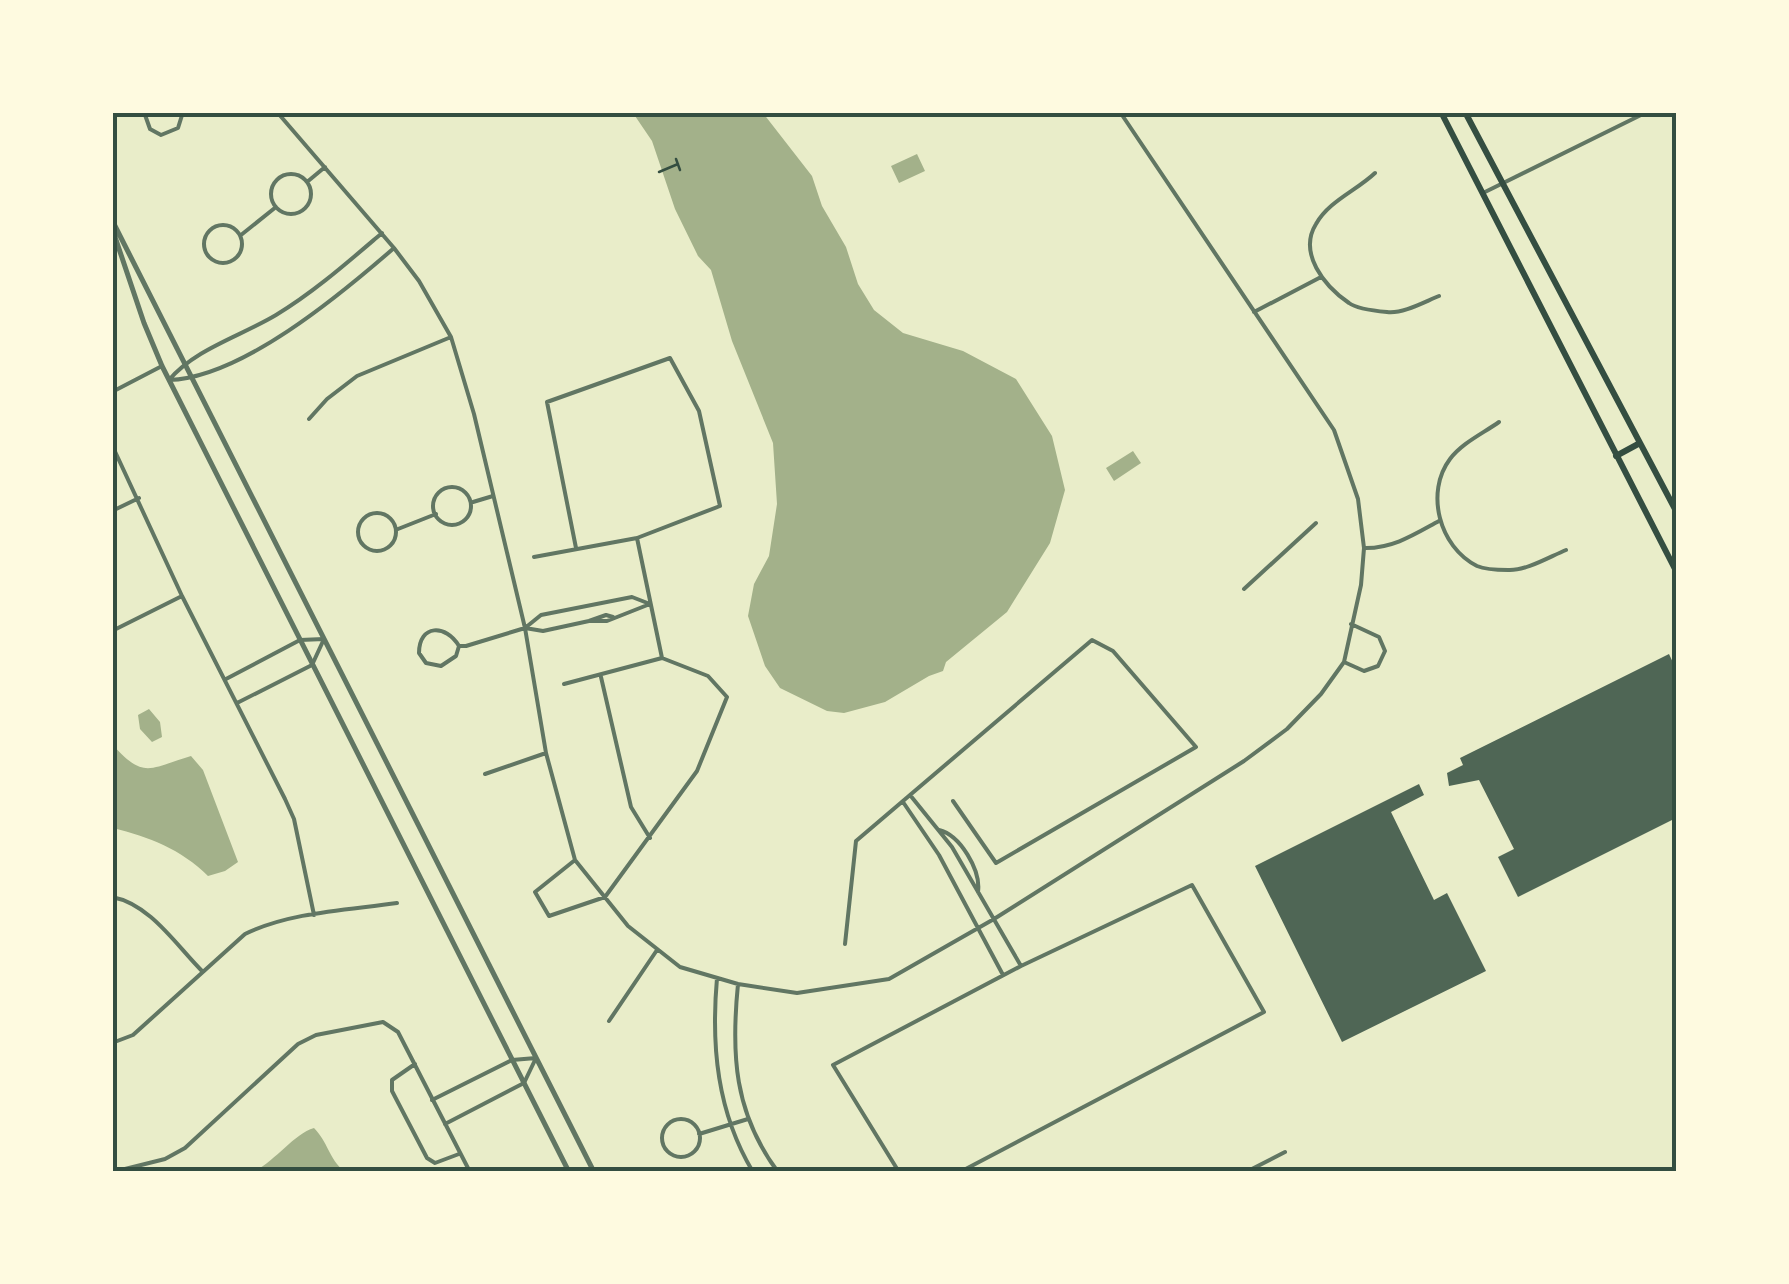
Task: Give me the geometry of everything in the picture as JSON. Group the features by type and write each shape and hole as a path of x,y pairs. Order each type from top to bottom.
{"main road":[{"path":"1440,112 1676,572"},
{"path":"1465,112 1676,511"},
{"path":"1616,456 1640,443"}],"street":[{"path":"144,112 150,129 161,134 178,128 182,112"},
{"path":"277,112 420,281 451,337 474,414 524,628 546,753 575,860 628,926 680,967 738,984 797,993 889,979 994,919 1287,730 1344,662 1361,584 1364,548 1358,499 1334,430 1120,112"},
{"path":"1482,194 1647,112"},
{"path":"307,182 325,166"},
{"path":"1375,173 1334,202 1314,226 1308,244 1321,277 1352,306 1392,313 1439,296"},
{"path":"290,174 307,182 310,202 301,212 288,214 276,207 272,189 279,179 290,174"},
{"path":"240,236 276,207"},
{"path":"112,220 594,1172"},
{"path":"232,227 240,236 242,248 230,263 217,263 207,254 206,236 214,228 232,227"},
{"path":"112,228 162,366 568,1172"},
{"path":"169,380 184,363 312,292 382,234"},
{"path":"169,380 192,379 287,331 323,307 394,248"},
{"path":"1254,312 1321,277"},
{"path":"309,419 357,376 451,337"},
{"path":"534,557 637,538 720,506 700,411 670,358 547,402 576,548"},
{"path":"112,392 162,366"},
{"path":"1499,422 1462,446 1448,462 1438,480 1439,521 1456,547 1477,566 1512,571 1566,550"},
{"path":"112,446 294,819 314,915"},
{"path":"448,487 460,488 471,502 469,514 460,523 448,524 436,514 435,499 448,487"},
{"path":"471,502 492,496"},
{"path":"112,512 139,498"},
{"path":"396,530 391,518 378,512 366,516 358,533 367,548 379,551 390,546 396,530 436,514"},
{"path":"1364,548 1398,543 1439,521"},
{"path":"1244,589 1316,523"},
{"path":"637,538 662,658"},
{"path":"112,631 182,596"},
{"path":"458,646 524,628 542,615 632,597 650,604"},
{"path":"524,628 543,631 596,624 650,604"},
{"path":"587,606 590,622"},
{"path":"1344,662 1364,672 1378,666 1385,651 1379,638 1351,624"},
{"path":"436,629 450,634 458,646 456,656 441,666 426,663 419,653 422,636 436,629"},
{"path":"225,680 300,640 324,639"},
{"path":"238,703 312,665 324,639"},
{"path":"844,944 856,842 1092,640 1113,651 1196,748 996,863 953,801"},
{"path":"564,684 662,658 708,676 727,697 697,771 604,897 549,916 534,892 575,860"},
{"path":"600,676 631,807 650,838"},
{"path":"485,774 546,753"},
{"path":"910,795 962,864 1021,966"},
{"path":"902,802 924,829 1003,975"},
{"path":"939,830 948,832 958,842 978,876 978,892"},
{"path":"948,872 962,864"},
{"path":"899,1172 833,1065 1021,966 1192,886 1264,1012 960,1172"},
{"path":"112,897 126,899 145,911 202,972"},
{"path":"112,1043 133,1035 245,934 314,915 398,902"},
{"path":"608,1021 657,950"},
{"path":"716,978 712,1029 716,1066 739,1148 753,1172"},
{"path":"738,984 734,1062 749,1119 778,1172"},
{"path":"114,1172 143,1169 185,1148 298,1044 316,1035 384,1022 398,1032 470,1172"},
{"path":"432,1100 512,1060 536,1058"},
{"path":"445,1124 524,1083 536,1058"},
{"path":"415,1064 392,1080 392,1092 426,1158 436,1164 460,1153"},
{"path":"681,1119 693,1123 700,1134 698,1146 684,1156 668,1151 662,1140 670,1123 681,1119"},
{"path":"700,1134 749,1119"},
{"path":"1246,1172 1285,1152"}],"path":[{"path":"659,172 677,162 680,170"}],"shaded area":[{"path":"633,113 763,113 812,176 822,206 846,247 858,284 874,310 903,333 963,351 1016,379 1052,436 1065,490 1050,543 1007,612 946,662 943,671 885,702 844,713 827,711 780,688 765,666 748,616 754,584 769,556 777,504 773,443 732,341 711,270 698,256 675,209 652,141"},
{"path":"917,154 925,171 899,183 891,166"},
{"path":"1133,451 1141,463 1114,481 1106,468"},
{"path":"149,709 160,722 162,737 152,742 140,729 138,715"},
{"path":"113,745 140,767 156,767 191,756 203,770 238,862 208,876 164,845 113,828"},
{"path":"314,1128 344,1171 255,1171 299,1136"}],"building":[{"path":"1669,654 1676,669 1676,818 1518,897 1498,857 1514,849 1479,780 1449,786 1447,773 1463,765 1460,758"},
{"path":"1419,784 1424,795 1391,812 1434,900 1447,893 1486,971 1342,1042 1255,866"}]}
